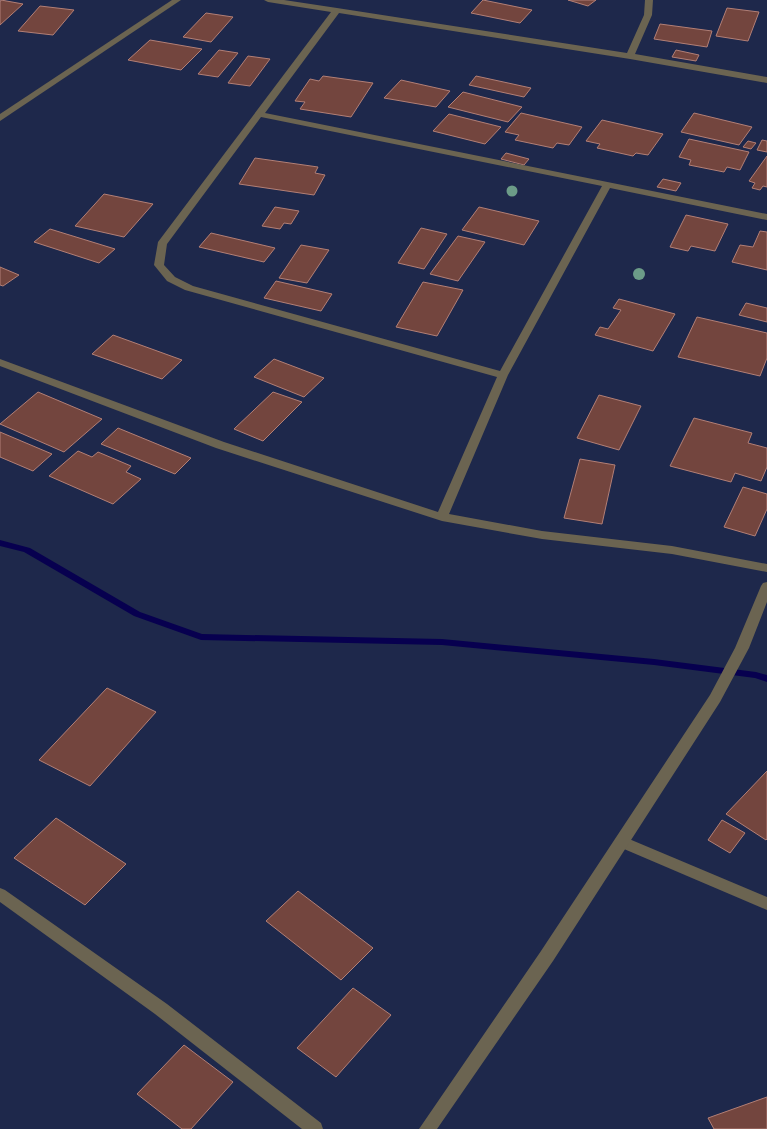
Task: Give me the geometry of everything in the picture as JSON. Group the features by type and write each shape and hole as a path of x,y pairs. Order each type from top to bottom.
{"street":[{"path":"0,118 176,0"},
{"path":"268,0 630,56 767,80"},
{"path":"630,56 648,15 649,0"},
{"path":"337,10 162,244 159,265 171,279 189,288 503,375"},
{"path":"259,114 767,217"},
{"path":"442,517 503,375 607,184"},
{"path":"0,362 220,445 442,517 542,534 672,550 767,568"},
{"path":"427,1129 547,956 715,698 742,648 767,586"},
{"path":"622,842 767,904"},
{"path":"0,894 161,1009 314,1129"}],"building":[{"path":"1,0 23,4 0,25 0,2"},
{"path":"483,0 532,10 520,23 471,13"},
{"path":"568,0 596,0 588,6"},
{"path":"40,6 74,10 53,35 18,31"},
{"path":"727,8 759,12 748,41 716,36"},
{"path":"206,13 233,17 211,42 183,37"},
{"path":"660,24 712,31 707,47 654,39"},
{"path":"150,40 202,49 181,70 128,60"},
{"path":"219,50 238,53 218,77 198,74"},
{"path":"676,50 699,55 696,61 672,57"},
{"path":"248,56 270,59 250,86 228,83"},
{"path":"323,76 373,83 351,117 300,109 305,102 295,101 310,79 319,81"},
{"path":"476,76 531,88 524,97 469,85"},
{"path":"401,80 450,91 436,107 384,98"},
{"path":"463,92 522,107 508,122 448,107"},
{"path":"521,113 582,127 569,145 557,143 553,148 515,140 519,135 505,132"},
{"path":"694,113 752,127 739,145 681,132"},
{"path":"449,114 501,127 485,144 433,131"},
{"path":"602,120 663,134 648,155 636,153 633,156 597,148 600,144 586,141"},
{"path":"689,139 749,152 740,170 727,167 724,172 689,165 691,160 679,157"},
{"path":"762,140 767,141 767,152 757,150"},
{"path":"748,141 756,143 751,149 743,147"},
{"path":"506,153 529,159 524,165 501,159"},
{"path":"767,156 767,187 763,186 760,190 752,188 755,183 749,181"},
{"path":"255,158 318,167 315,173 325,175 314,195 239,184"},
{"path":"663,179 681,183 676,191 657,187"},
{"path":"104,194 153,204 124,237 75,226"},
{"path":"275,207 299,211 291,224 284,223 280,229 262,226"},
{"path":"479,207 539,221 524,245 462,230"},
{"path":"686,215 728,224 715,251 691,246 688,251 670,247"},
{"path":"421,228 447,234 424,269 398,263"},
{"path":"50,229 115,249 99,263 34,242"},
{"path":"760,231 767,232 767,270 732,262 740,245 753,247"},
{"path":"211,233 275,248 264,262 199,247"},
{"path":"458,236 485,242 458,281 430,274"},
{"path":"301,245 329,250 307,283 279,278"},
{"path":"0,267 19,275 3,286 0,285"},
{"path":"276,281 332,294 321,311 264,298"},
{"path":"423,282 463,290 437,336 396,327"},
{"path":"619,299 675,314 653,351 595,335 600,327 608,329 621,310 613,308"},
{"path":"746,303 767,308 767,322 739,315"},
{"path":"697,317 767,333 767,358 760,376 678,357"},
{"path":"113,335 182,360 162,379 92,354"},
{"path":"274,359 324,378 304,397 254,377"},
{"path":"38,392 102,419 64,452 0,424"},
{"path":"273,392 302,402 263,441 234,429"},
{"path":"599,395 641,406 619,450 577,438"},
{"path":"694,418 752,433 748,443 767,448 767,467 761,481 735,473 731,482 670,466"},
{"path":"118,428 191,458 175,474 101,444"},
{"path":"0,432 52,454 33,471 0,457"},
{"path":"78,451 92,457 98,452 131,466 126,472 141,479 113,504 49,476"},
{"path":"580,459 615,465 602,524 564,518"},
{"path":"743,487 767,494 767,509 755,536 724,527"},
{"path":"107,688 156,712 90,786 39,760"},
{"path":"767,771 767,839 766,840 726,814"},
{"path":"56,818 126,864 85,905 14,858"},
{"path":"722,820 745,833 730,853 708,840"},
{"path":"298,891 373,948 341,980 266,921"},
{"path":"353,988 391,1015 336,1077 297,1048"},
{"path":"184,1045 233,1082 191,1129 182,1129 137,1094"},
{"path":"767,1097 767,1129 714,1129 708,1118"}],"waterway":[{"path":"0,543 27,550 137,614 201,637 442,642 654,662 756,675 767,679"}]}
